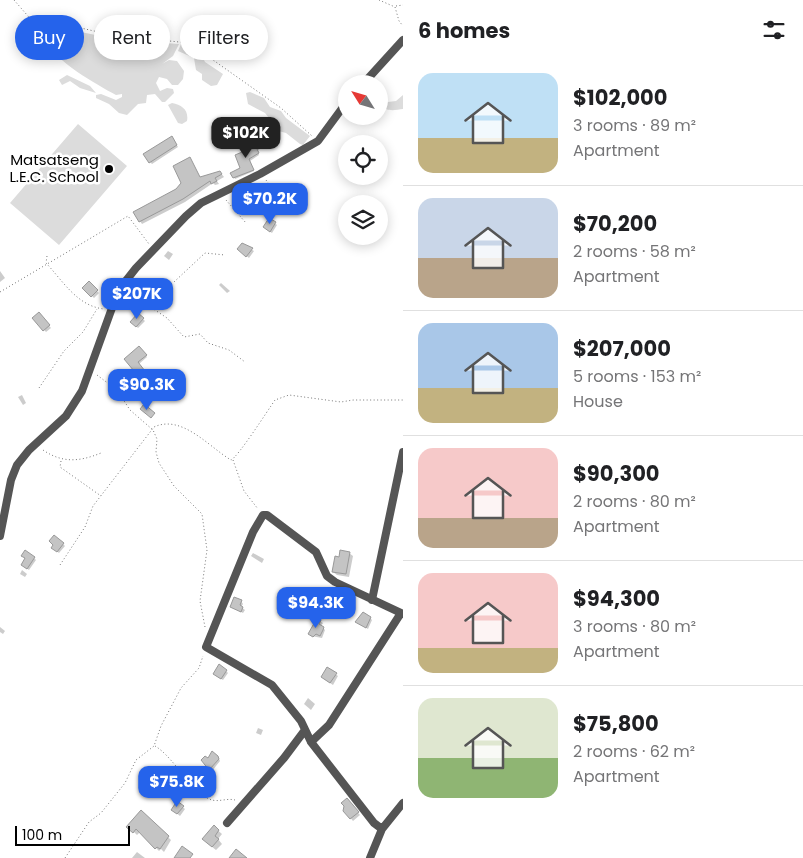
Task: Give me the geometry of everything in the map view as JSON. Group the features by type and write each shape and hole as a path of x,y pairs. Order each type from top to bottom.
{"street":[{"path":"371,75 403,40"},
{"path":"0,536 11,480 17,465 66,416 82,391 121,287 153,249 201,203 262,173 318,140 338,114"},
{"path":"372,600 403,452"},
{"path":"311,742 329,725 402,614 335,582 327,576 316,552 267,515 263,515 206,647 272,685 300,721 311,742 374,823 382,829"},
{"path":"228,824 305,730"},
{"path":"370,858 382,829 403,803"}],"path":[{"path":"14,0 34,23 81,28 111,36 189,44 281,108 318,140"},
{"path":"379,0 395,7 403,5"},
{"path":"395,7 399,21 403,26"},
{"path":"262,173 277,195"},
{"path":"224,192 226,200 246,223"},
{"path":"0,292 128,216 153,249"},
{"path":"139,301 174,282 205,253 225,255"},
{"path":"46,263 47,256"},
{"path":"46,263 86,304 97,308 112,308"},
{"path":"121,287 139,301 167,318 184,337 200,334 208,343 229,350 245,362"},
{"path":"39,388 64,351 83,332 97,308"},
{"path":"90,370 117,390 126,406 154,430 157,439 156,452 159,464 174,486 202,514 207,550 200,600 203,624 211,635"},
{"path":"233,460 275,400 280,396 289,395 341,402 353,400 403,400"},
{"path":"60,565 86,527 93,506 159,425 172,424 194,433 224,456 233,460 244,490 251,502 263,515"},
{"path":"35,445 61,460 91,457 100,454"},
{"path":"61,460 60,467 101,496"},
{"path":"65,858 89,822 101,813 124,783 136,760 154,746 161,726 181,688 199,668 206,647"},
{"path":"154,746 164,752 204,796 213,800 235,800 244,805"}],"shaded area":[{"path":"84,33 94,35 94,60 168,60 162,64 169,60 177,61 184,71 183,79 178,85 172,85 167,79 159,77 156,83 160,91 167,88 173,89 174,93 165,102 162,102 155,94 147,95 146,103 138,104 127,115 119,113 109,104 96,98 96,95 101,94 116,100 122,97 122,94 116,95 62,60 84,60"},
{"path":"170,43 179,44 170,58"},
{"path":"194,60 204,60 223,74 217,85 211,86 202,80 202,74 196,70"},
{"path":"67,75 90,86 96,93 80,88 70,81 62,85 59,80"},
{"path":"250,92 264,98 270,107 281,111 286,118 310,136 303,145 286,133 271,129 273,123 265,113 248,104 246,93"},
{"path":"403,95 403,109 388,110 388,102 396,101"},
{"path":"172,103 179,105 186,111 187,121 182,124 178,123 168,105"},
{"path":"78,124 127,166 59,245 10,203"},
{"path":"124,380 132,384 140,381 142,384 136,391 124,396 122,391 124,389 121,385"}],"building":[{"path":"172,136 177,145 149,163 143,154"},
{"path":"257,139 261,146 257,149 259,153 249,159 254,170 233,178 230,173 240,168 235,155 247,150 245,146"},
{"path":"190,157 200,177 220,171 222,174 215,178 217,181 211,184 210,181 183,199 139,222 133,212 176,189 181,183 173,166"},
{"path":"269,218 276,222 270,232 263,227"},
{"path":"242,243 253,248 246,257 237,249"},
{"path":"89,281 98,290 91,297 82,288"},
{"path":"39,312 50,325 43,331 32,318"},
{"path":"138,313 144,318 136,327 130,322"},
{"path":"139,346 147,355 138,362 145,371 134,381 129,376 134,371 124,359"},
{"path":"144,404 155,413 151,418 140,409"},
{"path":"54,535 64,543 57,552 51,548 53,545 49,541"},
{"path":"25,550 35,557 27,569 21,565 25,558 21,556"},
{"path":"340,550 350,552 346,574 332,572 335,556 339,557"},
{"path":"234,597 242,600 240,605 243,607 241,612 230,607"},
{"path":"363,612 371,617 366,628 355,622"},
{"path":"317,618 321,620 319,624 324,627 320,636 316,634 313,637 308,634"},
{"path":"219,664 227,670 221,679 213,674"},
{"path":"327,667 337,673 330,683 321,677"},
{"path":"212,751 219,759 209,770 201,760 205,756 208,758"},
{"path":"347,798 359,812 350,819 343,811 344,806 341,803"},
{"path":"177,801 184,806 177,814 171,810"},
{"path":"141,810 169,836 160,849 157,847 155,849 136,829 133,833 126,827"},
{"path":"214,825 219,830 215,836 219,839 212,847 202,839"},
{"path":"182,846 193,854 190,858 174,858"},
{"path":"236,849 247,858 229,858"}],"place":[{"name":"Matsatseng L.E.C. School","path":"109,169"}]}
